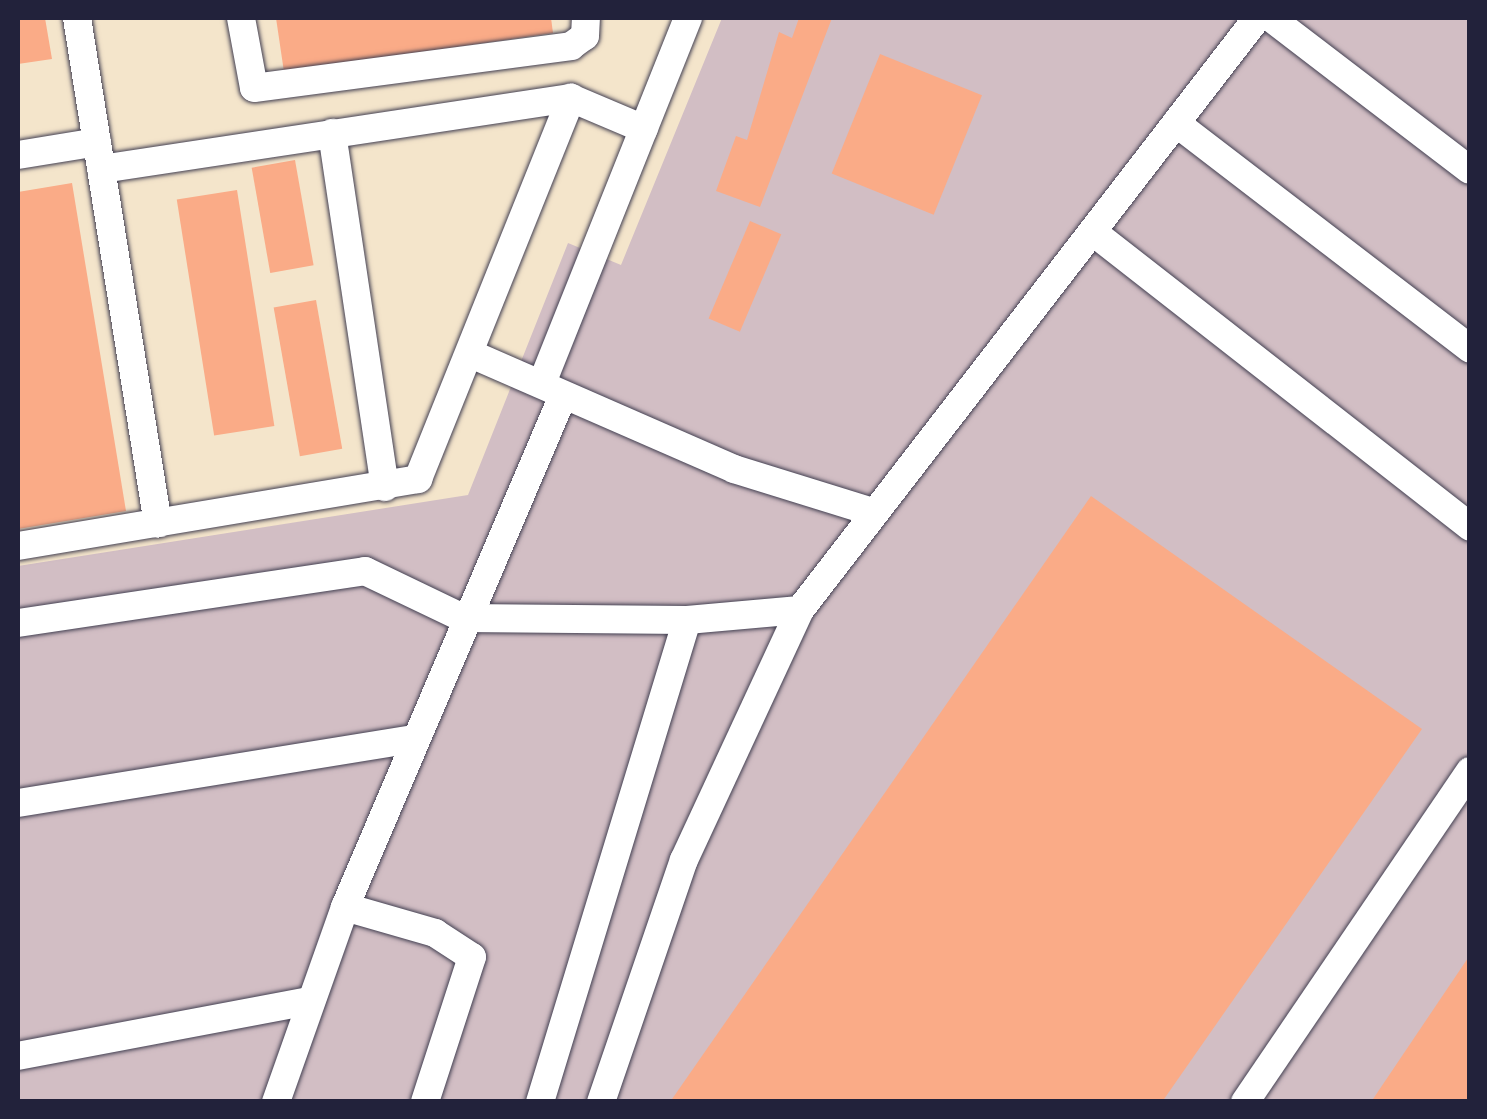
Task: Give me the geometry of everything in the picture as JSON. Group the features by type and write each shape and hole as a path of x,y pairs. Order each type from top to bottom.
{"street":[{"path":"77,18 158,524"},
{"path":"241,18 254,88 571,46 585,36 586,18"},
{"path":"276,1102 345,907 416,739 552,391 644,129 688,18"},
{"path":"602,1102 684,860 800,610 1257,18"},
{"path":"1271,18 1470,170"},
{"path":"18,155 99,156 332,134 571,98 644,129"},
{"path":"18,546 413,482 426,468 571,98"},
{"path":"1176,123 1470,349"},
{"path":"332,134 386,488"},
{"path":"1093,232 1470,527"},
{"path":"472,354 734,468 872,512"},
{"path":"18,623 365,571 463,618 687,620 800,610"},
{"path":"540,1102 687,620"},
{"path":"18,803 416,739"},
{"path":"1245,1102 1470,771"},
{"path":"345,907 435,934 472,956 425,1102"},
{"path":"18,1056 310,1001"}],"shaded area":[{"path":"722,18 1469,18 1469,1101 18,1102 18,566 468,495 568,243 621,265"}],"building":[{"path":"18,18 45,18 52,59 18,64"},
{"path":"276,18 551,18 553,33 284,72"},
{"path":"799,18 832,18 760,207 716,191 736,136 747,140 779,32 792,38"},
{"path":"880,54 982,95 934,215 832,174"},
{"path":"295,160 314,265 270,273 252,168"},
{"path":"72,183 126,511 18,529 18,192"},
{"path":"237,190 274,426 214,436 177,200"},
{"path":"750,221 781,234 740,332 709,319"},
{"path":"316,300 342,449 300,456 274,307"},
{"path":"1091,496 1422,729 1162,1102 670,1102"},
{"path":"1470,955 1470,1102 1371,1102"}]}
